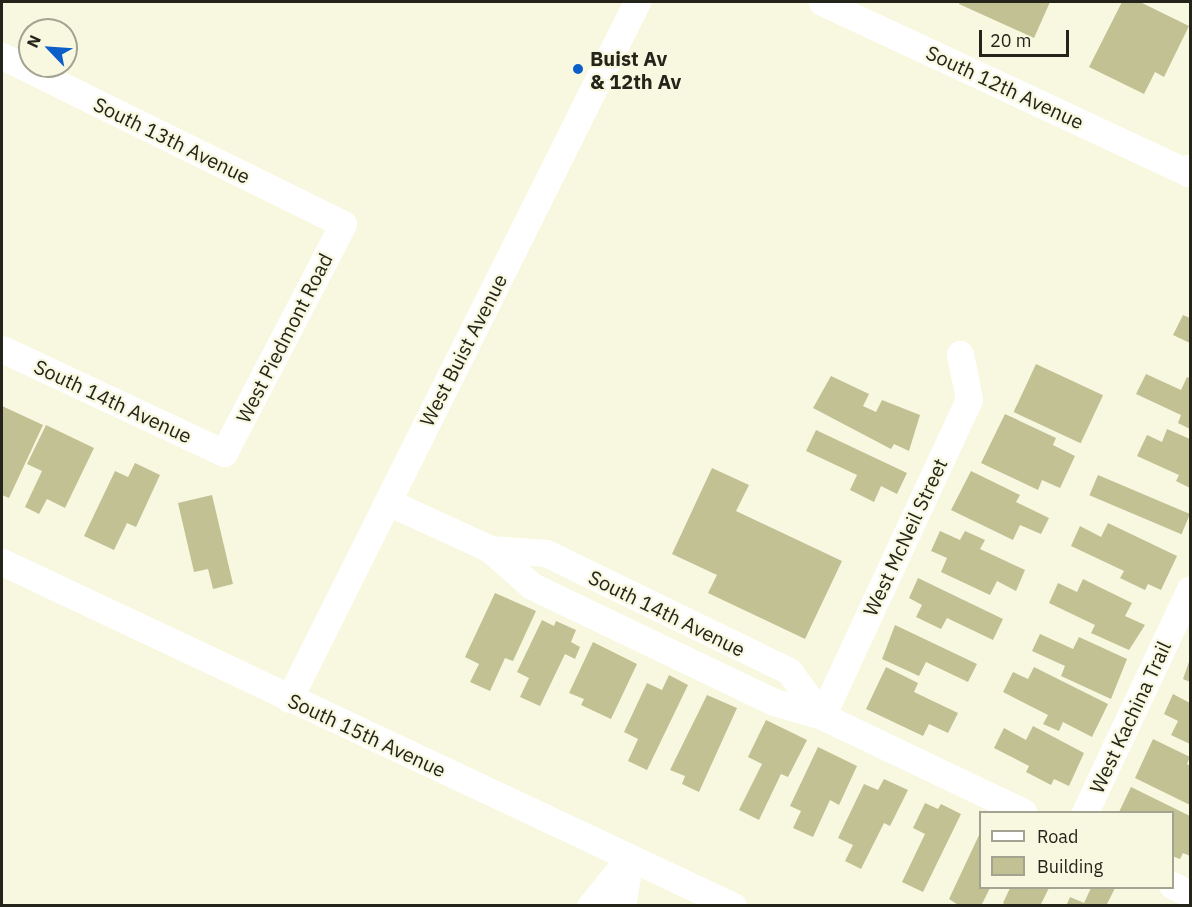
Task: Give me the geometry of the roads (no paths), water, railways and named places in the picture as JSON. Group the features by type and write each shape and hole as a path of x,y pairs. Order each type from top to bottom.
{"street":[{"name":"West Buist Avenue","path":"289,699 637,2"},
{"name":"South 12th Avenue","path":"822,2 875,13 1189,170"},
{"name":"South 13th Avenue","path":"2,56 343,224"},
{"name":"West Piedmont Road","path":"224,453 343,224"},
{"name":"South 14th Avenue","path":"2,349 224,453"},
{"name":"West McNeil Street","path":"822,716 969,399 960,354"},
{"name":"South 14th Avenue","path":"388,502 490,549 532,586 774,702 822,716 1019,811"},
{"name":"South 14th Avenue","path":"490,549 546,553 789,672 822,716"},
{"name":"South 15th Avenue","path":"2,562 733,906"},
{"path":"569,603 584,573"},
{"name":"West Kachina Trail","path":"1086,811 1191,589"},
{"path":"590,906 630,857"},
{"path":"622,906 630,857"},
{"path":"1174,886 1191,894"}],"place":[{"name":"Buist Av & 12th Av","path":"578,69"}]}
